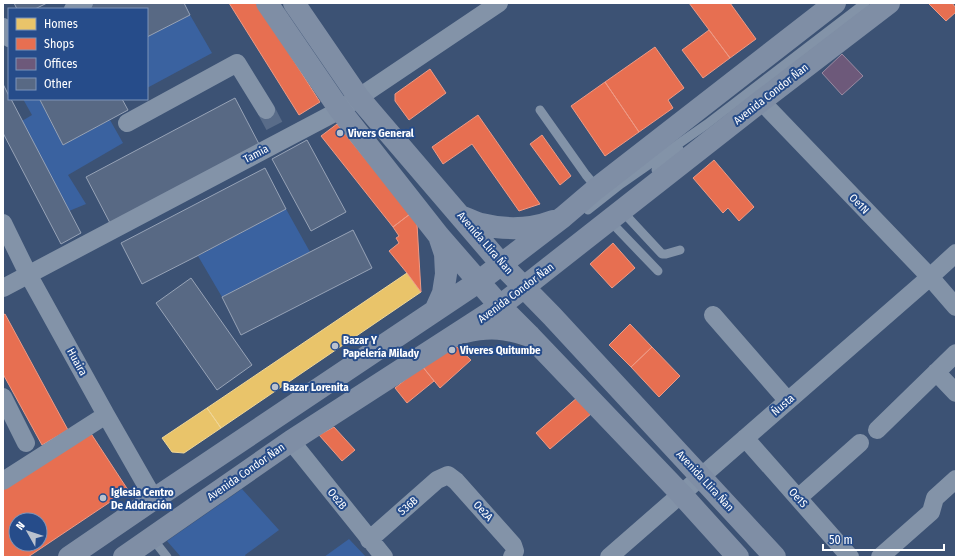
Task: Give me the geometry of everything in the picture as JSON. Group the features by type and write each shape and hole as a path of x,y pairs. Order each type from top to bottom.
{"main road":[{"path":"267,3 340,110 439,236 489,294 681,494 738,557"},
{"name":"Avenida Llira Ñan","path":"294,3 359,98 512,276 552,316 775,557"},
{"name":"Avenida Condor Ñan","path":"124,557 291,441 455,330 489,294 512,276 597,188 835,3"},
{"name":"Avenida Condor Ñan","path":"69,557 435,311 489,294 512,276 556,263 761,101 889,3"},
{"path":"460,216 480,224 501,228 522,228 571,216"},
{"path":"435,311 443,293 446,274 445,254 439,236"},
{"path":"552,316 550,290 556,263"},
{"path":"455,330 495,328 530,336"}],"street":[{"path":"75,8 84,3"},
{"name":"Tamia","path":"3,288 280,134 340,110 359,98 476,9 499,3"},
{"path":"3,27 8,36"},
{"path":"127,123 237,63 266,110"},
{"name":"Oe1N","path":"761,101 956,306"},
{"name":"Huaira","path":"3,222 28,274 154,499"},
{"name":"Ñusta","path":"609,557 930,278 956,253"},
{"path":"713,315 788,401"},
{"path":"877,430 956,353"},
{"path":"936,372 956,393"},
{"path":"3,397 26,443"},
{"path":"3,481 106,414"},
{"name":"Oe1S","path":"745,438 850,557"},
{"name":"Oe2B","path":"291,441 384,557"},
{"path":"798,498 860,443"},
{"name":"S36B","path":"369,540 437,480 448,475"},
{"name":"Oe2A","path":"448,475 456,481 513,545 514,554"},
{"path":"880,557 931,512 935,498 956,479"}],"lane":[{"path":"571,216 621,184 707,124 866,3"},
{"path":"540,110 586,175 597,188"},
{"path":"652,174 707,124"},
{"path":"512,276 594,222 641,184"},
{"path":"616,216 662,254 680,250"},
{"path":"616,216 658,271"},
{"path":"112,557 455,330"},
{"path":"152,538 167,557"}],"shaded area":[{"path":"190,15 212,53 148,87 148,36"},
{"path":"24,100 41,100 40,101 63,145 110,120 123,143 68,175 86,204 69,211 22,121 32,115"},
{"path":"286,209 310,252 222,297 198,256"},
{"path":"242,489 279,530 245,555 246,557 181,557 167,541"},
{"path":"349,539 366,557 324,557"}],"building: Homes":[{"path":"407,273 421,292 221,428 207,408"},
{"path":"207,408 221,428 184,453 172,452 162,438"}],"building: Shops":[{"path":"229,3 257,3 320,102 299,115"},
{"path":"689,3 730,3 756,39 730,58"},
{"path":"928,3 952,3 956,8 956,12 946,21"},
{"path":"709,30 730,58 703,78 682,50"},
{"path":"655,47 684,88 668,100 673,108 639,132 605,82"},
{"path":"430,69 446,93 409,120 395,101 395,94"},
{"path":"605,82 639,132 605,156 571,106"},
{"path":"478,115 540,204 519,211 472,144 443,164 432,147"},
{"path":"337,124 410,214 393,227 321,136"},
{"path":"542,135 571,176 560,185 530,144"},
{"path":"714,160 754,207 739,221 728,208 723,213 693,178"},
{"path":"410,214 417,224 421,292 389,251 399,243 396,238 399,236 393,227"},
{"path":"613,243 635,268 612,288 590,264"},
{"path":"5,314 68,430 42,445 3,374 3,315"},
{"path":"630,324 652,347 631,367 609,345"},
{"path":"455,345 471,360 440,388 422,366"},
{"path":"652,347 680,376 659,397 631,367"},
{"path":"422,366 434,381 407,403 395,388"},
{"path":"578,397 592,413 550,449 536,433"},
{"path":"334,427 355,450 342,461 319,435"},
{"path":"90,432 128,490 48,544 48,512 8,512 8,552 35,552 28,557 3,557 3,489"}],"building: Offices":[{"path":"842,54 863,76 842,95 822,73"}],"building: Other":[{"path":"14,3 47,3 37,8 16,8"},
{"path":"184,3 190,15 148,36 148,8 91,8 89,4"},
{"path":"3,84 8,94 8,100 12,100 81,233 61,244 3,133"},
{"path":"235,98 259,144 110,223 86,177"},
{"path":"40,100 123,100 128,110 63,145"},
{"path":"307,140 346,212 311,231 272,159"},
{"path":"265,168 286,209 142,284 121,243"},
{"path":"353,230 372,268 241,335 222,297"},
{"path":"191,278 252,365 217,390 156,303"}],"tunnel":[{"path":"266,110 276,129"}],"place":[{"name":"Vivers General","path":"340,133"},
{"name":"Bazar Y Papelería Milady","path":"335,346"},
{"name":"Viveres Quitumbe","path":"452,350"},
{"name":"Bazar Lorenita","path":"275,387"},
{"name":"Iglesia Centro De Addración","path":"103,498"}]}
